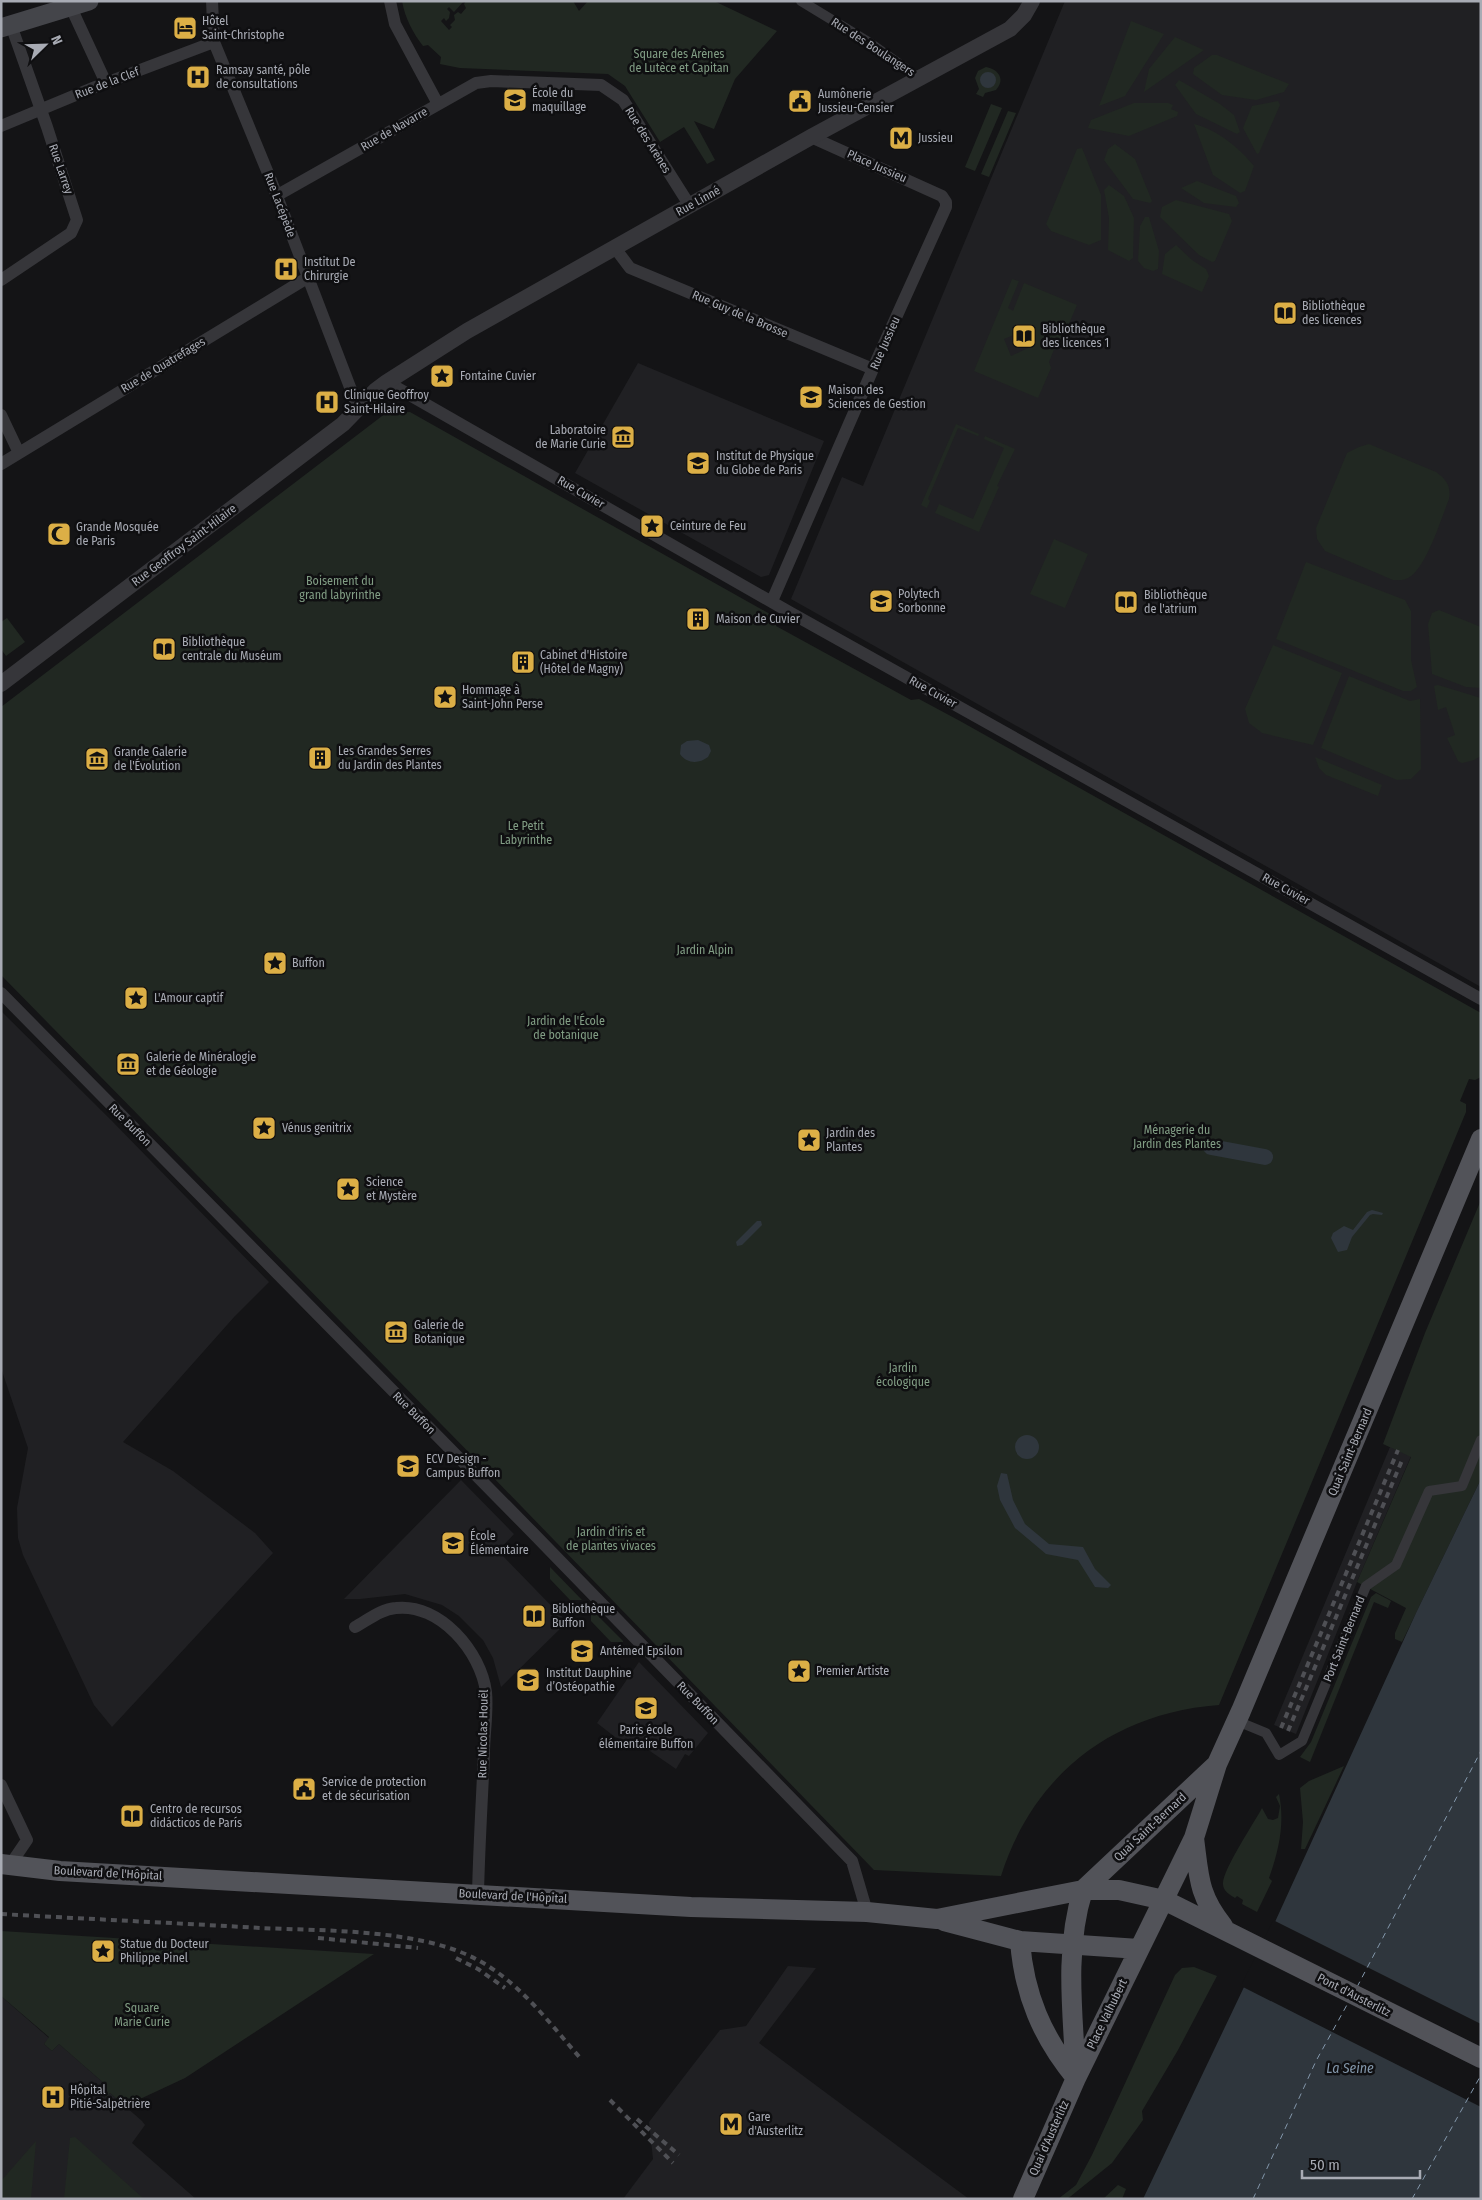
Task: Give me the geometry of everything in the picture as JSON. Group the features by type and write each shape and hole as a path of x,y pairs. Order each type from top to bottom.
{"main road":[{"path":"6,26 69,4 89,1"},
{"name":"Quai Saint-Bernard","path":"1164,1900 1194,1838 1217,1764 1237,1721 1481,1139"},
{"name":"Quai Saint-Bernard","path":"1083,1890 1217,1764"},
{"path":"1194,1838 1202,1893 1211,1911 1228,1931"},
{"name":"Boulevard de l'Hôpital","path":"6,1865 60,1871 691,1907 867,1912 937,1919 1083,1890"},
{"path":"1083,1890 1119,1890 1164,1900 1228,1931"},
{"name":"Place Valhubert","path":"1076,2078 1071,1968 1076,1919 1083,1890"},
{"name":"Place Valhubert","path":"1076,2078 1164,1900"},
{"path":"937,1919 1020,1941 1139,1949"},
{"name":"Pont d'Austerlitz","path":"1228,1931 1481,2058"},
{"path":"1020,1941 1024,1974 1034,2012 1050,2043 1076,2078"},
{"name":"Quai d'Austerlitz","path":"1023,2199 1076,2078"}],"street":[{"name":"Rue Lacépède","path":"212,1 214,42 361,405"},
{"name":"Rue de Navarre","path":"276,196 438,104 395,24 390,1"},
{"name":"Rue des Boulangers","path":"801,1 870,43 920,78"},
{"name":"Rue Linné","path":"361,405 387,382 467,331 811,137 1010,29 1024,15 1032,2"},
{"path":"69,4 106,83"},
{"name":"Rue Larrey","path":"1,280 71,233 76,226 76,214 41,110 6,26"},
{"name":"Rue de la Clef","path":"1,126 214,42"},
{"name":"Rue des Arènes","path":"438,104 476,83 491,81 601,86 608,88 623,100 690,206"},
{"name":"Place Jussieu","path":"811,137 942,196"},
{"name":"Rue Jussieu","path":"772,601 946,207 946,202 942,196"},
{"name":"Rue Guy de la Brosse","path":"615,248 630,268 873,369"},
{"name":"Rue de Quatrefages","path":"1,464 308,278"},
{"name":"Rue Cuvier","path":"387,382 772,601 1481,999"},
{"name":"Rue Geoffroy Saint-Hilaire","path":"1,684 343,424 361,405"},
{"path":"1,415 19,453"},
{"name":"Rue Buffon","path":"1,993 531,1531 852,1862 867,1912"},
{"name":"Port Saint-Bernard","path":"1237,1721 1266,1733 1279,1755 1302,1741 1366,1586 1396,1565 1429,1491 1462,1486 1481,1440"},
{"name":"Rue Nicolas Houël","path":"355,1627 386,1610 410,1608 436,1618 449,1626 467,1645 474,1657 486,1692 478,1894"},
{"path":"1,1785 27,1840 6,1865"}],"shaded area":[{"path":"1065,1 1481,1 1481,987 791,599 842,477 863,486"},
{"name":"Institut de Physique du Globe de Paris","path":"638,363 824,441 769,575 761,577 575,473"},
{"path":"1,1011 111,1120 269,1282 235,1316 123,1442 173,1471 255,1533 273,1553 112,1727 94,1705 23,1555 18,1538 17,1508 28,1448 1,1368"},
{"path":"1390,1447 1411,1456 1357,1582 1296,1734 1274,1725"},
{"path":"461,1480 514,1534 498,1551 567,1622 501,1687 493,1658 483,1640 459,1616 442,1605 405,1594 344,1599"},
{"name":"Paris école élémentaire Buffon","path":"639,1662 708,1733 689,1756 685,1754 676,1769 647,1749 615,1737 597,1723"},
{"name":"Gare d'Austerlitz","path":"788,1966 816,1968 759,2043 969,2199 623,2199 653,2159 649,2122 720,2030 746,2026"},
{"name":"Hôpital Pitié-Salpêtrière","path":"1,1996 49,2038 44,2044 52,2051 59,2044 106,2085 100,2092 105,2098 110,2093 142,2121 145,2125 132,2143 196,2199 1,2199"}],"green space":[{"name":"Square des Arènes de Lutèce et Capitan","path":"402,1 464,1 454,12 449,7 447,9 450,12 449,18 446,21 444,18 441,21 449,30 452,27 450,25 455,20 454,15 458,12 461,14 466,8 464,4 466,1 573,1 579,11 588,1 714,1 777,31 735,79 714,129 694,121 715,160 707,164 684,127 660,142 625,86 608,74 460,68 440,64 441,57 428,45 423,46 416,36 407,19"},
{"path":"1131,21 1164,34 1125,96 1099,106"},
{"path":"1175,37 1204,50 1144,92 1149,69"},
{"path":"1212,55 1217,55 1289,84 1284,92 1256,100 1222,95 1193,74 1194,68"},
{"path":"986,67 997,72 1000,82 996,90 985,93 983,97 976,94 979,89 975,78 978,71"},
{"path":"1179,80 1220,104 1234,115 1240,132 1237,134 1196,114 1175,85"},
{"path":"1278,101 1280,105 1257,154 1243,128 1252,106"},
{"path":"1134,103 1168,103 1173,105 1171,109 1178,112 1177,116 1129,136 1088,128 1091,120"},
{"path":"991,104 1002,108 975,171 965,167"},
{"path":"1008,111 1016,113 989,177 981,174"},
{"path":"1194,124 1211,130 1227,140 1254,166 1245,191 1240,193 1213,175"},
{"path":"1115,144 1135,159 1152,201 1150,203 1133,199 1104,160 1108,149"},
{"path":"1082,148 1101,195 1101,240 1089,245 1051,231 1046,224 1077,149"},
{"path":"1197,181 1236,196 1239,203 1236,207 1204,203 1181,188"},
{"path":"1109,185 1124,196 1134,218 1133,258 1129,261 1108,250 1109,218 1104,190"},
{"path":"1176,200 1229,214 1232,221 1215,261 1212,262 1199,255 1160,217 1162,207"},
{"path":"1145,217 1149,217 1159,251 1158,269 1153,271 1144,268 1138,261 1140,226"},
{"path":"1176,245 1192,260 1206,269 1209,276 1202,292 1162,274 1165,254"},
{"name":"Bibliothèque des licences 1","path":"1012,279 1019,281 1008,308 1013,311 1024,283 1077,305 1060,345 1055,347 1049,362 1051,368 1038,398 974,371","holes":["1021,332 1028,348 1011,356 1004,339"]},
{"name":"Jardin des Plantes","path":"410,412 777,618 776,626 911,700 919,699 960,721 1481,1013 1481,1077 1475,1080 1469,1079 1460,1101 1466,1104 1466,1112 1219,1705 1180,1711 1144,1721 1111,1736 1082,1756 1056,1780 1034,1808 1015,1840 1001,1876 874,1870 490,1474 1,975 1,707 386,413"},
{"path":"956,424 979,434 978,436 958,428 928,499 930,501 927,508 921,505"},
{"path":"985,436 1015,449 997,486 999,487 979,532 935,513 939,504 973,519 1004,448 984,439"},
{"path":"1369,444 1436,472 1449,487 1449,499 1427,554 1415,573 1404,580 1393,580 1325,551 1317,539 1316,528 1347,453"},
{"path":"1054,539 1088,554 1065,608 1030,594"},
{"path":"1306,562 1405,600 1411,611 1411,660 1417,687 1411,691 1403,691 1276,639"},
{"path":"1439,610 1481,627 1481,688 1466,687 1432,674 1428,624 1432,613"},
{"path":"7,618 25,642 6,656 1,649 1,622"},
{"path":"1273,645 1342,673 1313,745 1262,733 1249,723 1245,709"},
{"path":"1349,676 1410,701 1420,699 1421,769 1411,779 1397,780 1321,748"},
{"path":"1438,685 1481,698 1481,756 1474,760 1462,763 1458,761 1447,738 1455,735 1446,707 1438,710 1434,686"},
{"path":"1315,757 1382,785 1378,796 1326,775 1319,768"},
{"path":"1481,1200 1481,1479 1402,1642 1395,1639 1395,1633 1406,1608 1357,1582 1411,1457 1383,1444 1425,1333"},
{"path":"550,1567 582,1600 570,1600 550,1579"},
{"path":"1376,1593 1391,1601 1388,1608 1374,1602 1310,1762 1300,1757 1311,1742 1371,1597"},
{"path":"591,1609 623,1642 611,1642 591,1621"},
{"path":"1344,1766 1305,1849 1301,1849 1303,1822 1300,1788 1309,1781"},
{"path":"1279,1794 1281,1805 1281,1826 1276,1857 1269,1878 1272,1881 1257,1912 1242,1904 1243,1900 1237,1896 1235,1898 1224,1889 1224,1878 1233,1858 1262,1808 1268,1819 1278,1818 1280,1806 1276,1797"},
{"name":"Square Marie Curie","path":"1,1931 374,1954 185,2078 125,2106 110,2093 106,2098 100,2092 106,2085 59,2044 52,2051 44,2044 49,2037 1,1996"},
{"path":"1194,1967 1217,1976 1178,2050 1142,2111 1143,2120 1112,2163 1067,2199 1058,2199 1076,2185 1092,2155 1175,1975 1182,1968"},
{"path":"75,2137 144,2199 64,2199 70,2138"},
{"path":"36,2141 31,2199 1,2199 1,2181"},
{"path":"1118,2185 1126,2189 1122,2199 1103,2199"}],"water":[{"path":"985,72 991,72 996,77 994,86 985,88 980,83 980,77"},
{"path":"698,740 709,745 711,751 708,757 697,762 686,760 680,754 681,745 687,741"},
{"path":"1372,1210 1383,1213 1382,1215 1370,1215 1352,1237 1347,1250 1338,1252 1331,1238 1333,1233 1344,1226 1353,1230 1367,1212"},
{"path":"757,1221 761,1221 762,1225 742,1245 737,1246 736,1242"},
{"path":"1027,1435 1035,1439 1039,1447 1035,1455 1027,1459 1019,1455 1015,1447 1019,1439"},
{"path":"1001,1473 1007,1474 1013,1500 1025,1524 1049,1544 1083,1547 1095,1569 1111,1585 1108,1588 1095,1587 1078,1560 1046,1554 1015,1528 1000,1500 997,1486"},
{"name":"La Seine","path":"1481,1479 1481,2199 1143,2199 1275,1922 1416,1613"}],"pier":[{"path":"1273,1920 1481,2024 1481,2107 1241,1986"}],"waterway":[{"path":"1211,1147 1265,1157"}],"ferry route":[{"path":"1357,1987 1481,1751"},
{"path":"1253,2199 1316,2061 1348,2003"},
{"path":"1412,2199 1481,2075"}],"railway":[{"path":"1281,1728 1398,1450"},
{"path":"1288,1731 1403,1458"},
{"path":"1,1914 343,1931 372,1933 427,1942 453,1949 476,1959 507,1979 534,2005 582,2060"},
{"path":"318,1938 418,1948"},
{"path":"456,1958 478,1969 505,1988"},
{"path":"610,2100 673,2163"},
{"path":"637,2119 679,2155"}],"place":[{"name":"Hôtel Saint-Christophe","path":"185,28"},
{"name":"Ramsay santé, pôle de consultations","path":"198,77"},
{"name":"École du maquillage","path":"515,100"},
{"name":"Aumônerie Jussieu-Censier","path":"800,101"},
{"name":"Jussieu","path":"901,138"},
{"name":"Institut De Chirurgie","path":"286,269"},
{"name":"Bibliothèque des licences","path":"1285,313"},
{"name":"Bibliothèque des licences 1","path":"1024,336"},
{"name":"Fontaine Cuvier","path":"442,376"},
{"name":"Maison des Sciences de Gestion","path":"811,397"},
{"name":"Clinique Geoffroy Saint-Hilaire","path":"327,402"},
{"name":"Laboratoire de Marie Curie","path":"623,437"},
{"name":"Institut de Physique du Globe de Paris","path":"698,463"},
{"name":"Ceinture de Feu","path":"652,526"},
{"name":"Grande Mosquée de Paris","path":"59,534"},
{"name":"Polytech Sorbonne","path":"881,601"},
{"name":"Bibliothèque de l'atrium","path":"1126,602"},
{"name":"Maison de Cuvier","path":"698,619"},
{"name":"Bibliothèque centrale du Muséum","path":"164,649"},
{"name":"Cabinet d'Histoire (Hôtel de Magny)","path":"523,662"},
{"name":"Hommage à Saint-John Perse","path":"445,697"},
{"name":"Les Grandes Serres du Jardin des Plantes","path":"320,758"},
{"name":"Grande Galerie de l'Évolution","path":"97,759"},
{"name":"Buffon","path":"275,963"},
{"name":"L'Amour captif","path":"136,998"},
{"name":"Galerie de Minéralogie et de Géologie","path":"128,1064"},
{"name":"Vénus genitrix","path":"264,1128"},
{"name":"Jardin des Plantes","path":"809,1140"},
{"name":"Science et Mystère","path":"348,1189"},
{"name":"Galerie de Botanique","path":"396,1332"},
{"name":"ECV Design - Campus Buffon","path":"408,1466"},
{"name":"École Élémentaire","path":"453,1543"},
{"name":"Bibliothèque Buffon","path":"534,1616"},
{"name":"Antémed Epsilon","path":"582,1651"},
{"name":"Premier Artiste","path":"799,1671"},
{"name":"Institut Dauphine d’Ostéopathie","path":"528,1680"},
{"name":"Paris école élémentaire Buffon","path":"646,1708"},
{"name":"Service de protection et de sécurisation","path":"304,1789"},
{"name":"Centro de recursos didácticos de París","path":"132,1816"},
{"name":"Statue du Docteur Philippe Pinel","path":"103,1951"},
{"name":"Hôpital Pitié-Salpêtrière","path":"53,2097"},
{"name":"Gare d'Austerlitz","path":"731,2124"}],"park label":[{"name":"Boisement du grand labyrinthe","path":"340,588"},
{"name":"Le Petit Labyrinthe","path":"526,833"},
{"name":"Jardin Alpin","path":"705,950"},
{"name":"Jardin de l'École de botanique","path":"566,1028"},
{"name":"Ménagerie du Jardin des Plantes","path":"1177,1137"},
{"name":"Jardin écologique","path":"903,1375"},
{"name":"Jardin d'iris et de plantes vivaces","path":"611,1539"}]}
